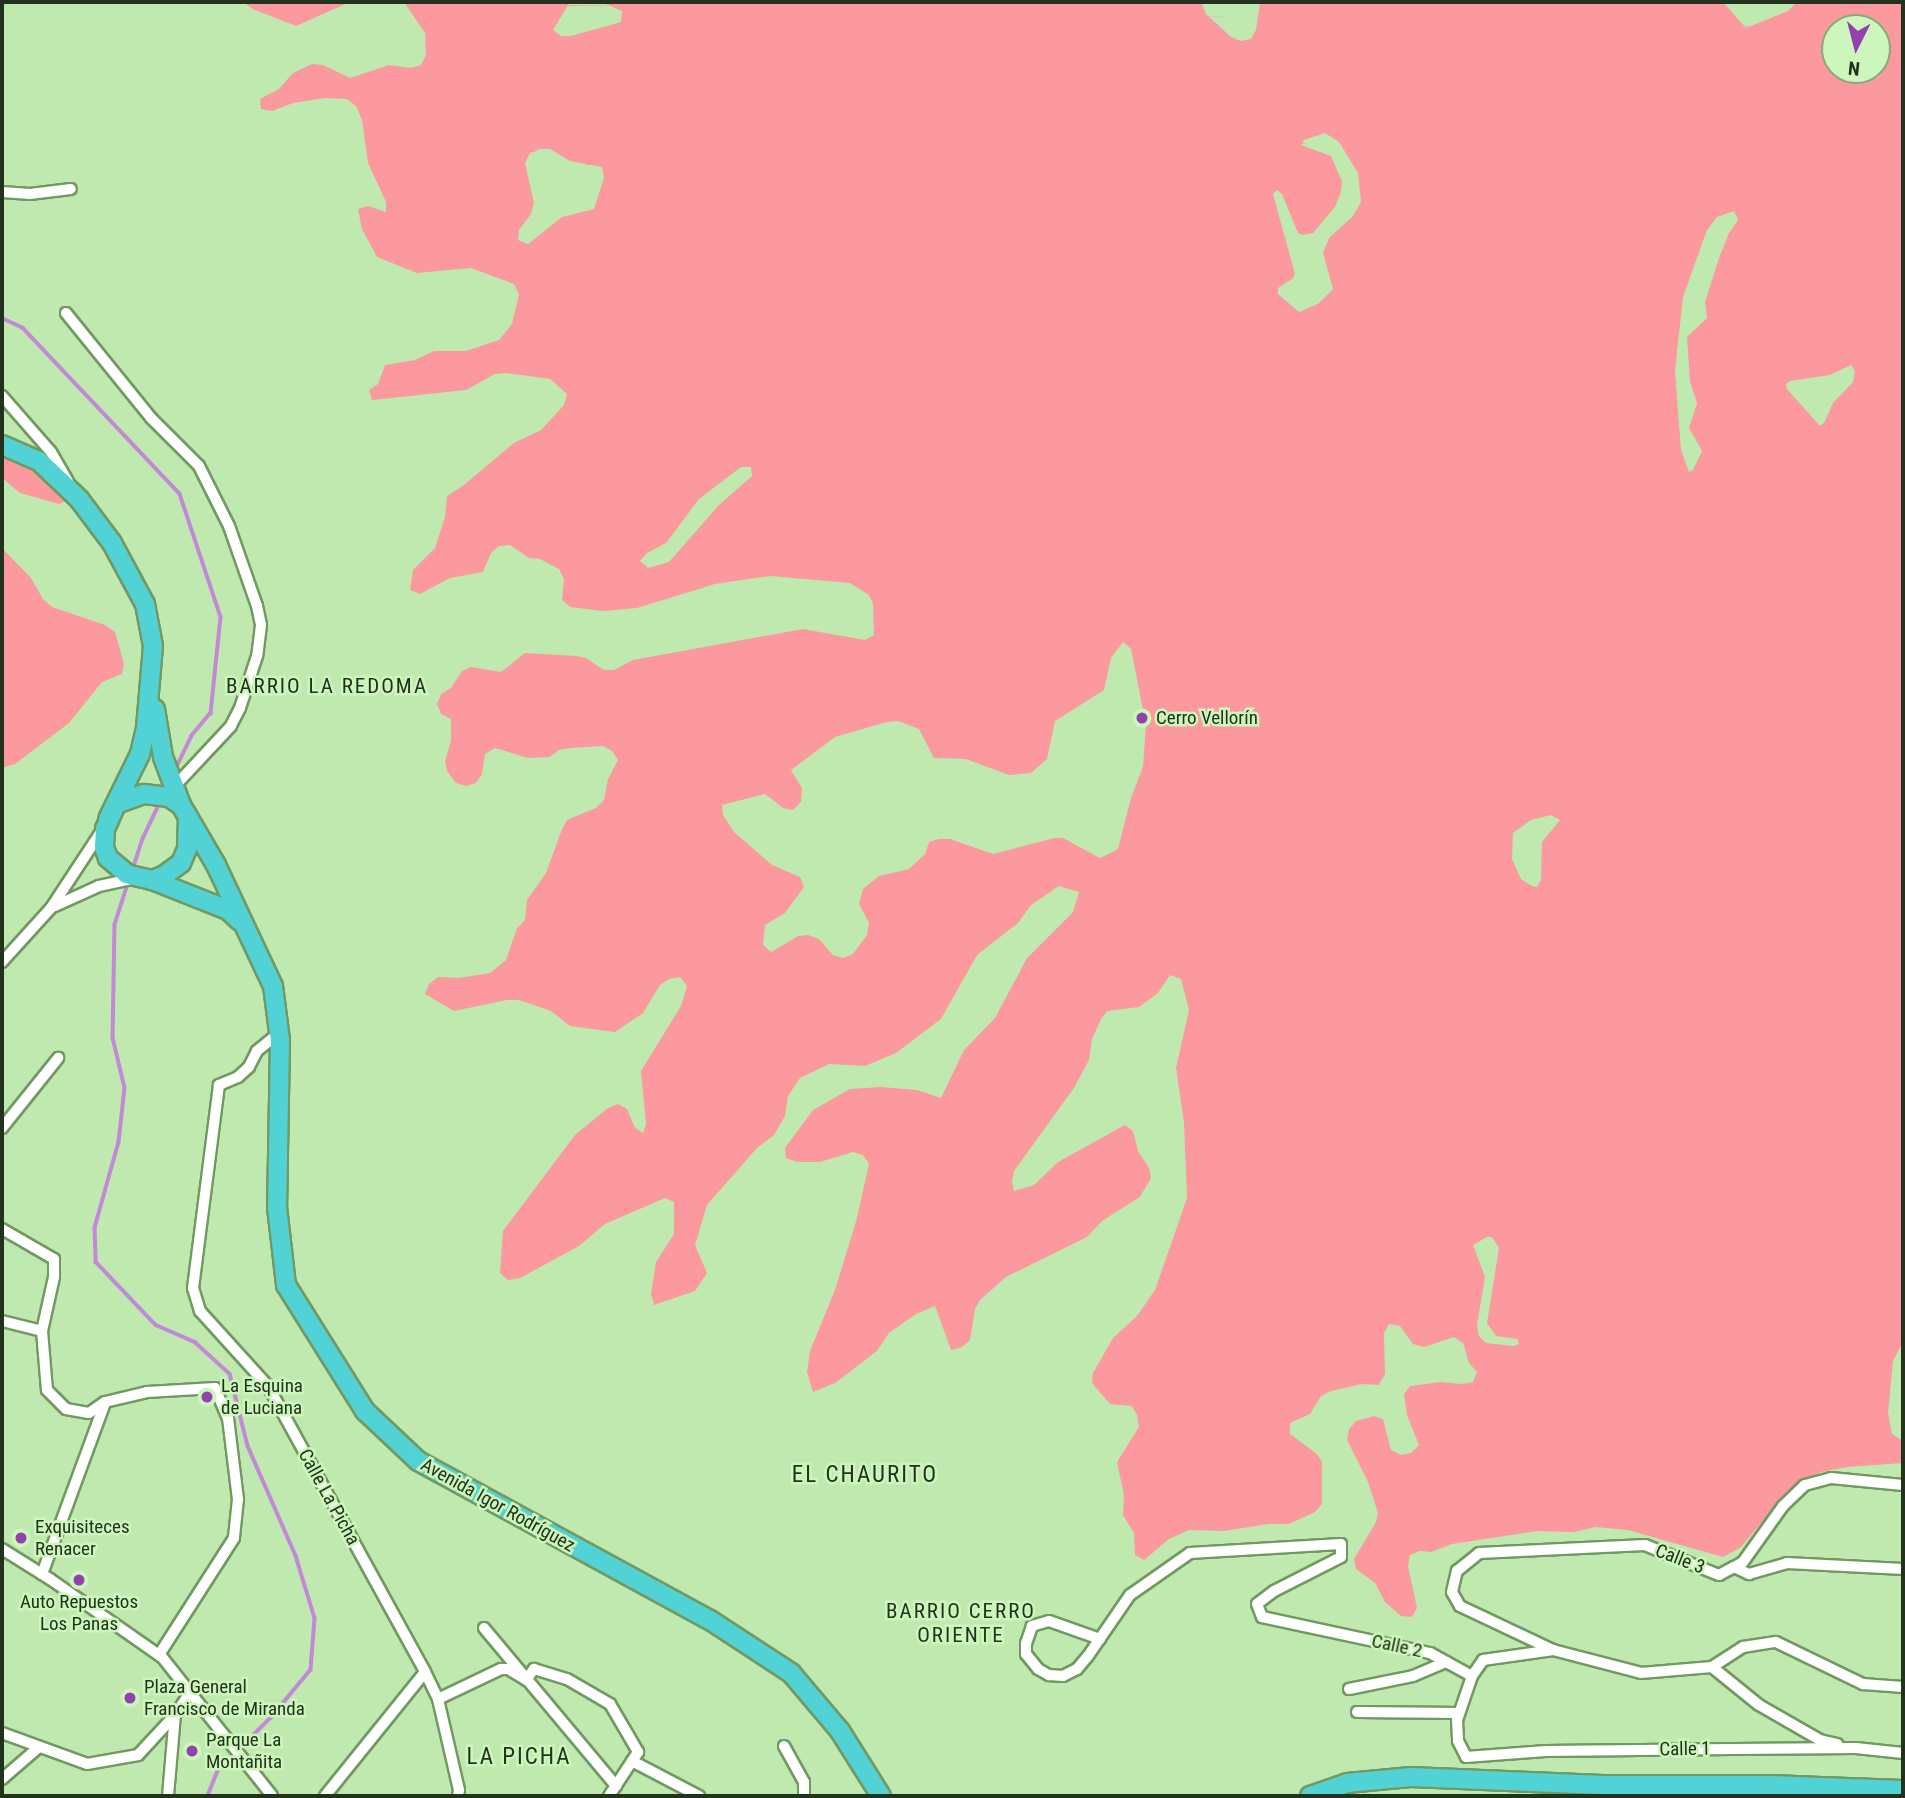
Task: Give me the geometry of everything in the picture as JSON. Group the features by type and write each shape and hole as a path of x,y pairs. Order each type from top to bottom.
{"highway":[{"path":"2,445 39,461 79,499 112,543 145,604 153,646 152,688 157,726 187,849 181,863 163,876 146,879 116,867 104,847 108,819 140,754 152,688"},
{"path":"108,819 116,804 127,798 173,797"},
{"name":"Avenida Igor Rodríguez","path":"173,797 216,865 273,986 280,1040 277,1207 286,1285 365,1411 418,1461 710,1620 791,1673 841,1731 881,1796"},
{"name":"Avenida Igor Rodríguez","path":"146,879 228,910 246,926 255,944"},
{"path":"1310,1796 1347,1783 1383,1777 1903,1790"},
{"path":"1603,1784 1627,1796"}],"street":[{"path":"2,192 30,194 71,189"},
{"path":"66,313 151,418 199,466 229,526 257,606 261,625 257,656 240,708 230,726 173,797"},
{"path":"2,396 51,452 79,499"},
{"path":"2,962 51,908 79,869 108,819"},
{"path":"51,908 80,893 115,882 146,879"},
{"name":"Calle La Picha","path":"280,1040 273,1038 257,1051 249,1068 238,1077 219,1085 193,1288 200,1311 268,1386 425,1672 438,1699 459,1793"},
{"path":"2,1128 58,1058"},
{"path":"2,1229 54,1259 54,1277 42,1331 47,1390 66,1409 89,1413 105,1402 147,1392 215,1388 228,1418 239,1499 234,1538 159,1655"},
{"path":"2,1321 42,1331"},
{"path":"42,1574 105,1402"},
{"path":"1734,1567 1743,1562 1783,1506 1805,1485 1831,1478 1903,1485"},
{"name":"Calle 2","path":"1100,1639 1049,1622 1032,1626 1026,1643 1026,1654 1038,1669 1049,1675 1063,1676 1077,1669 1100,1639 1130,1595 1190,1553 1341,1544 1341,1557 1274,1591 1257,1604 1262,1617 1430,1653 1472,1675"},
{"name":"Calle 3","path":"1553,1650 1460,1606 1452,1592 1457,1571 1479,1553 1644,1545 1719,1575 1734,1567 1749,1574 1787,1563 1903,1569"},
{"path":"2,1549 159,1655 272,1796"},
{"path":"484,1628 616,1786"},
{"path":"1357,1712 1459,1713 1472,1675 1483,1660 1553,1650 1641,1673 1712,1667 1743,1647 1776,1642 1863,1684 1903,1687"},
{"path":"1349,1689 1413,1676 1446,1662"},
{"path":"1712,1667 1759,1705 1820,1740 1856,1748"},
{"path":"438,1699 501,1669 508,1669 526,1680"},
{"path":"526,1680 534,1669 567,1679 610,1704 638,1752 609,1796"},
{"path":"325,1796 425,1672"},
{"path":"2,1733 87,1764 138,1755 175,1715 190,1693"},
{"name":"Calle 1","path":"1459,1713 1458,1741 1466,1757 1546,1751 1856,1748 1903,1753"},
{"path":"168,1796 175,1715"},
{"path":"784,1746 804,1782 804,1796"},
{"path":"2,1779 39,1748"},
{"path":"632,1761 699,1796"},
{"path":"459,1793 470,1796"}],"shaded area":[{"path":"242,2 350,2 296,26"},
{"path":"404,2 570,2 553,30 561,36 571,36 621,22 622,11 601,2 1201,2 1206,14 1231,37 1241,41 1251,39 1256,30 1260,2 1723,2 1746,28 1788,11 1797,2 1903,2 1903,1342 1893,1361 1888,1413 1892,1434 1903,1441 1903,1463 1847,1467 1821,1472 1804,1480 1788,1491 1741,1547 1723,1557 1628,1530 1595,1527 1574,1532 1537,1531 1452,1544 1431,1552 1420,1551 1410,1555 1408,1566 1417,1608 1412,1617 1401,1616 1385,1602 1375,1583 1356,1569 1354,1559 1376,1522 1378,1513 1368,1482 1347,1440 1349,1429 1356,1421 1374,1416 1383,1419 1391,1450 1401,1455 1411,1453 1419,1445 1407,1415 1404,1394 1410,1386 1473,1382 1477,1372 1469,1363 1463,1343 1454,1337 1424,1347 1413,1344 1400,1326 1389,1324 1384,1333 1385,1374 1379,1385 1362,1384 1331,1391 1321,1396 1310,1414 1290,1423 1290,1434 1317,1454 1322,1462 1322,1504 1315,1512 1289,1524 1268,1524 1224,1531 1189,1530 1169,1539 1144,1560 1135,1555 1134,1533 1123,1515 1124,1495 1117,1462 1139,1427 1137,1415 1132,1406 1110,1404 1092,1383 1093,1373 1113,1338 1137,1316 1155,1290 1187,1198 1184,1123 1176,1068 1189,1010 1181,979 1170,975 1158,993 1139,1007 1107,1011 1092,1039 1089,1060 1074,1088 1014,1171 1012,1181 1014,1191 1034,1185 1058,1162 1125,1125 1133,1131 1138,1151 1149,1168 1151,1178 1140,1197 1102,1221 1087,1237 1006,1277 980,1300 975,1309 970,1340 962,1347 951,1350 935,1306 916,1314 889,1333 877,1351 835,1383 813,1392 807,1372 810,1351 835,1290 857,1218 869,1164 863,1155 853,1152 820,1162 797,1162 786,1158 785,1148 813,1110 850,1089 881,1087 917,1090 941,1098 964,1050 995,1018 1027,958 1073,912 1079,892 1059,886 1031,905 1018,923 977,955 941,1019 896,1053 865,1066 829,1064 800,1078 788,1096 785,1116 774,1135 757,1148 707,1205 695,1245 707,1273 695,1291 654,1305 651,1294 656,1262 674,1234 674,1202 665,1198 605,1224 579,1246 520,1278 508,1280 500,1273 503,1231 575,1135 608,1108 618,1104 627,1109 635,1128 643,1133 646,1124 641,1071 681,1006 687,986 680,977 669,979 660,985 643,1013 615,1032 570,1026 551,1011 519,1000 454,1011 425,994 429,984 438,977 459,978 490,973 506,960 517,928 525,920 527,900 546,873 567,820 596,808 604,800 608,779 618,760 612,751 603,746 570,748 559,750 550,757 528,758 495,748 485,754 482,774 476,783 466,786 456,783 447,771 445,761 451,741 451,719 441,714 437,704 441,694 451,688 462,671 471,667 501,672 525,653 577,656 586,658 604,670 614,670 633,660 803,629 865,640 874,635 873,604 869,595 850,583 770,576 715,584 637,608 603,611 570,607 562,600 564,579 559,569 540,559 529,558 510,545 499,546 491,553 483,572 450,578 420,594 410,590 413,570 435,548 445,517 447,496 514,443 541,430 564,405 567,394 550,379 507,373 495,374 466,390 372,400 369,390 378,384 385,365 415,360 434,351 466,351 499,340 512,324 519,294 514,284 471,268 417,273 377,257 362,229 358,209 368,206 386,212 386,202 368,163 362,120 356,106 347,99 325,98 293,103 272,111 261,109 260,99 279,89 293,73 312,64 323,65 350,78 389,65 411,68 421,65 426,55 425,33","holes":["1325,133 1339,142 1358,173 1361,202 1353,216 1329,238 1323,253 1333,289 1318,304 1299,312 1278,294 1278,288 1295,274 1273,194 1277,190 1282,194 1298,233 1313,233 1335,207 1342,181 1331,156 1301,145 1304,140","550,149 570,161 602,167 604,178 594,209 562,217 528,244 518,240 519,230 531,214 534,203 525,163 530,153","1734,211 1738,220 1729,233 1705,302 1707,318 1687,337 1690,382 1697,403 1689,428 1702,451 1693,470 1689,472 1681,450 1675,371 1683,297 1707,230 1717,217","1851,365 1855,371 1853,382 1833,403 1820,426 1787,389 1786,384 1790,381 1830,375","741,467 751,467 752,476 719,505 669,562 648,568 640,561 647,553 666,543 699,499","1123,642 1131,649 1146,725 1143,767 1131,798 1118,849 1100,858 1063,838 1054,838 993,854 950,839 939,839 929,842 925,854 909,869 879,876 863,889 859,904 869,923 867,935 853,954 843,958 833,955 819,939 808,935 798,936 771,952 763,945 765,925 785,913 804,887 800,877 772,865 734,832 723,815 722,805 765,794 783,808 793,810 801,802 802,788 791,770 835,737 887,722 898,721 919,729 934,758 966,759 1009,775 1031,773 1047,759 1055,721 1104,690 1111,658","1551,815 1560,820 1542,842 1541,880 1537,887 1521,879 1512,859 1513,833 1531,820","1492,1237 1499,1248 1487,1323 1496,1336 1517,1339 1519,1344 1514,1346 1486,1343 1479,1336 1477,1325 1485,1277 1473,1245"]},
{"path":"2,451 54,480 68,500 59,504 20,493 2,478"},
{"path":"2,548 31,578 43,599 52,607 105,625 115,632 124,664 122,674 102,682 69,723 15,764 2,768"}],"waterway":[{"path":"2,318 23,328 180,494 221,617 211,713 192,736 175,771"},
{"path":"132,871 143,838 161,800"},
{"path":"129,881 115,925 113,1038 125,1088 119,1142 95,1228 96,1262 156,1325 195,1342 230,1374 248,1446 296,1556 315,1618 311,1670 271,1718 218,1771 208,1796"}],"place":[{"name":"Cerro Vellorín","path":"1142,718"},
{"name":"La Esquina de Luciana","path":"207,1397"},
{"name":"Exquisiteces Renacer","path":"21,1538"},
{"name":"Auto Repuestos Los Panas","path":"79,1580"},
{"name":"Plaza General Francisco de Miranda","path":"130,1698"},
{"name":"Parque La Montañita","path":"192,1751"}],"district":[{"name":"BARRIO LA REDOMA","path":"327,686"},
{"name":"EL CHAURITO","path":"865,1475"},
{"name":"BARRIO CERRO ORIENTE","path":"961,1623"},
{"name":"LA PICHA","path":"519,1757"}]}
